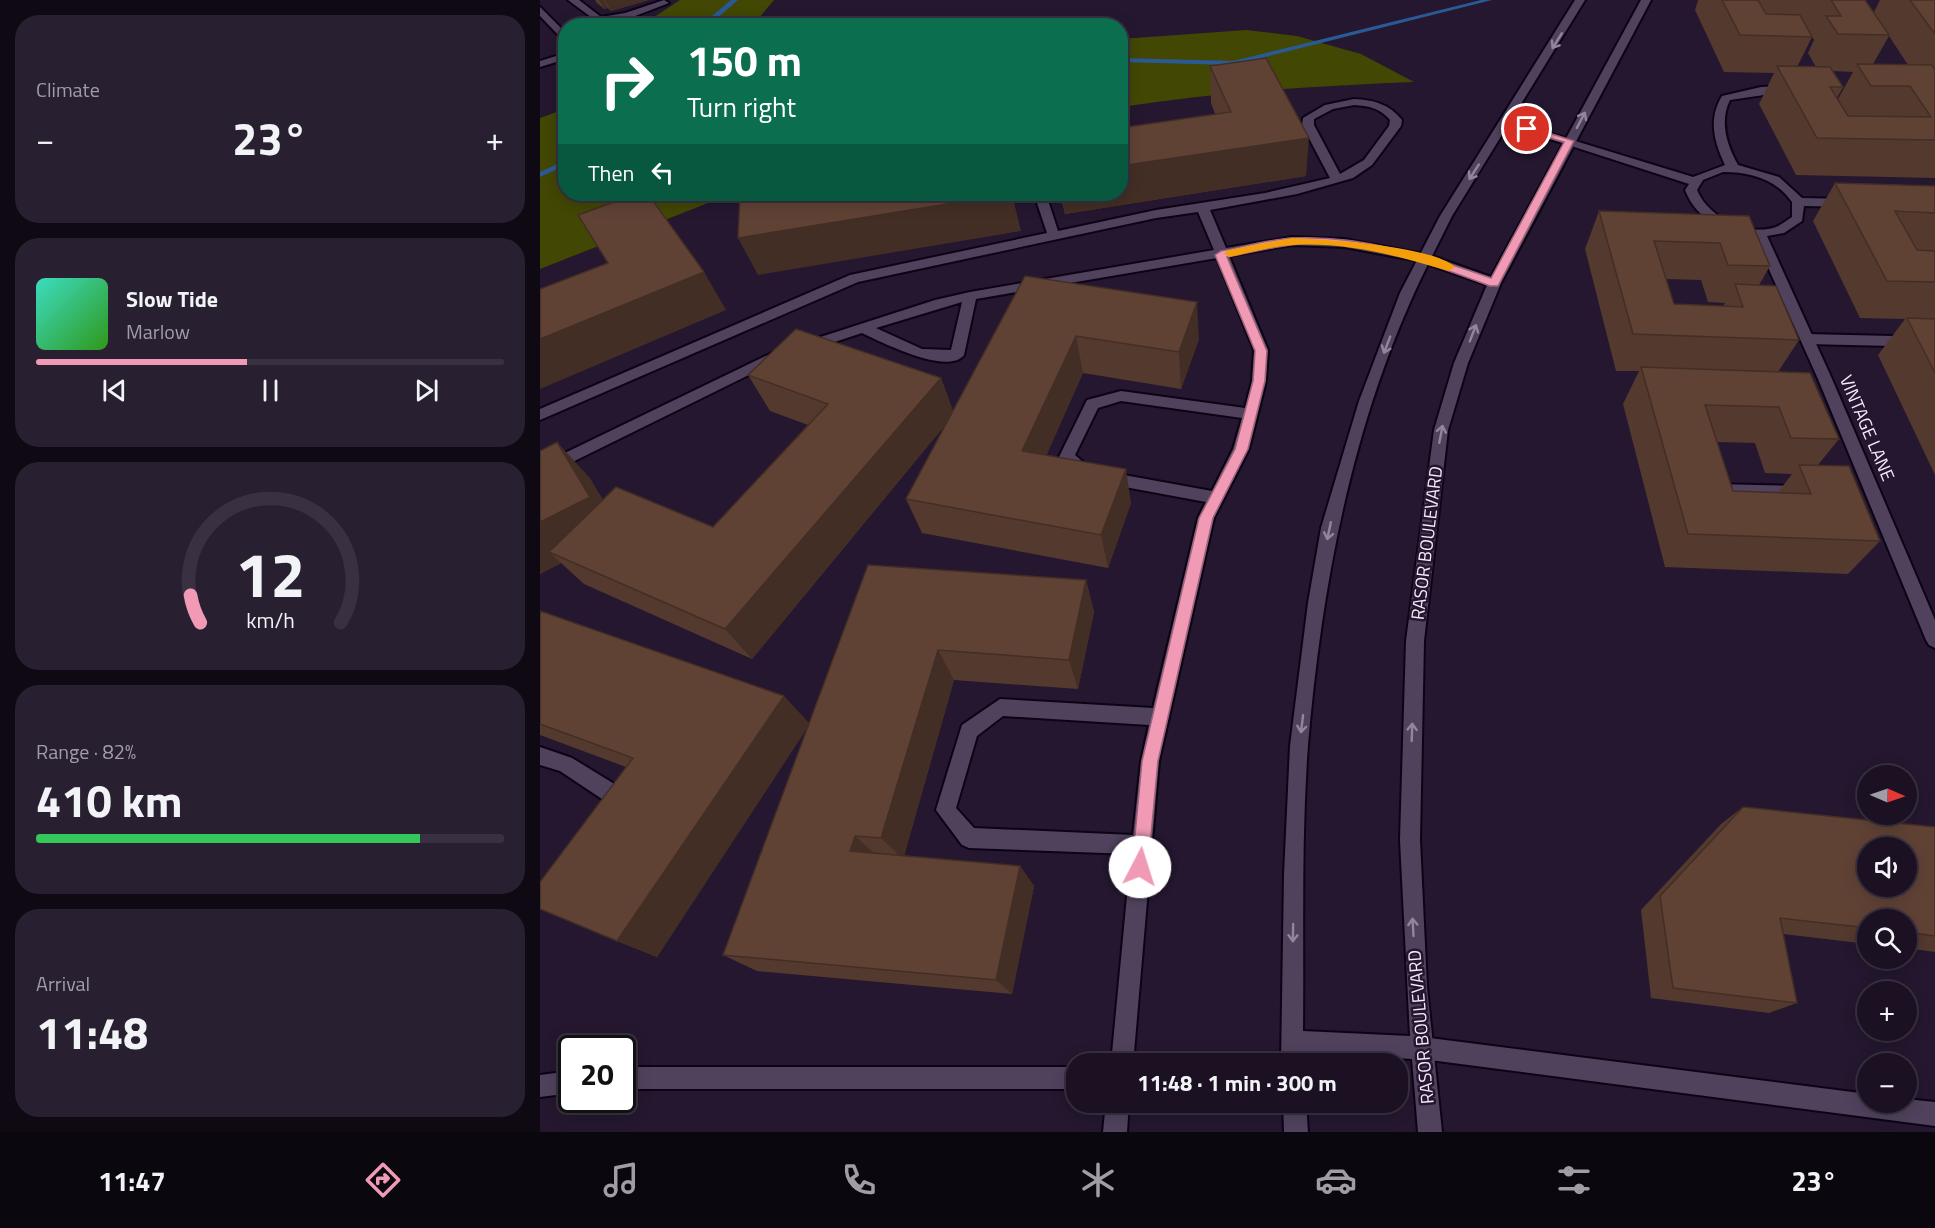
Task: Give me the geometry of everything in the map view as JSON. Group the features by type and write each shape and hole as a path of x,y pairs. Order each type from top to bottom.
{"main road":[{"path":"573,0 596,18"},
{"path":"1292,1053 1299,746 1316,603 1329,528 1366,401 1407,293 1446,216 1506,123 1580,0"},
{"name":"RASOR BOULEVARD","path":"1430,1132 1416,987 1410,840 1414,641 1442,430 1461,363 1494,283 1646,0"},
{"path":"613,18 627,16 664,3"},
{"path":"540,10 558,31"},
{"path":"540,64 558,58"},
{"path":"1733,168 1721,144 1719,107 1726,98 1761,90 1803,90"},
{"path":"540,415 855,278 1156,214 1203,208 1337,179 1365,166 1395,126 1396,120 1393,114 1376,104 1356,103 1329,107 1309,118 1308,125 1337,179"},
{"path":"1506,123 1570,141 1692,181"},
{"path":"1733,168 1753,171 1786,187 1798,201 1800,213 1794,223 1781,230 1759,233 1734,229 1708,217 1691,198 1689,191 1692,181 1707,171 1733,168"},
{"path":"1042,201 1054,236"},
{"path":"1798,201 1855,203"},
{"path":"1123,1053 1150,761 1206,518 1241,449 1259,381 1261,351 1203,208"},
{"name":"VINTAGE LANE","path":"1759,233 1874,493 1928,608 1935,640"},
{"path":"540,472 777,356 969,296 1221,255 1292,241 1344,243 1424,258 1494,283"},
{"path":"863,328 920,354 957,355 969,296"},
{"path":"1775,315 1796,315"},
{"path":"1807,339 1935,342"},
{"path":"1217,498 1087,474 1067,457 1092,404 1121,396 1250,414"},
{"path":"1713,490 1813,492"},
{"path":"1854,493 1874,493"},
{"path":"1142,845 969,838 946,810 969,731 1000,707 1160,717"},
{"path":"540,756 565,764 609,792 615,806 603,824"},
{"path":"1291,1041 1422,1048 1935,1114"},
{"path":"636,1078 1066,1078"},
{"path":"540,1086 558,1084"},
{"path":"1115,1132 1117,1113"},
{"path":"1295,1113 1296,1132"}],"green space":[{"path":"680,0 774,0 759,18 653,18"},
{"path":"1246,30 1297,36 1361,54 1414,82 1267,90 1128,106 1128,38"},
{"path":"558,112 558,201 713,201 540,269 540,118"}],"building":[{"path":"1722,0 1758,0 1766,14 1800,15 1812,37 1740,35"},
{"path":"1831,0 1865,0 1889,35 1838,34 1826,16 1841,16"},
{"path":"1910,0 1935,0 1935,34"},
{"path":"1266,58 1309,138 1128,165 1128,127 1231,112 1210,66"},
{"path":"1857,64 1932,65 1935,70 1935,140 1817,138 1777,66 1830,67 1843,87 1830,87 1848,116 1931,117 1910,86 1871,86"},
{"path":"1835,183 1935,186 1935,213 1895,211 1917,250 1935,251 1935,282 1887,281"},
{"path":"617,201 653,201 704,272 540,339 540,289 608,263 578,215"},
{"path":"740,201 966,201 738,238"},
{"path":"1599,211 1749,216 1770,266 1728,265 1720,243 1654,241 1674,304 1743,307 1735,284 1776,286 1799,340 1633,334"},
{"path":"1025,276 1197,302 1179,352 1076,336 1022,451 1126,469 1101,535 906,499"},
{"path":"1907,318 1935,319 1935,373"},
{"path":"796,329 941,378 725,629 549,552 616,487 713,527 828,404 748,375"},
{"path":"1641,367 1810,373 1839,439 1791,438 1779,407 1705,405 1733,491 1811,494 1799,465 1849,466 1880,541 1688,534"},
{"path":"557,442 590,497 540,522 540,451"},
{"path":"868,565 1086,580 1069,660 938,650 881,838 855,836 850,851 1020,866 996,980 723,955"},
{"path":"540,611 784,696 617,941 540,909 540,882 633,758 540,724"},
{"path":"1743,807 1857,819 1857,825 1935,827 1935,936 1917,934 1917,909 1857,909 1857,927 1780,918 1797,1003 1673,988 1660,896"}],"waterway":[{"path":"713,18 735,0"},
{"path":"1128,60 1233,63 1489,0"},
{"path":"540,175 558,166"}],"slow traffic":[{"path":"1229,253 1292,241 1344,243 1424,258 1449,267"}],"route":[{"path":"1140,867 1150,761 1206,518 1241,449 1259,381 1261,351 1221,255 1292,241 1344,243 1424,258 1494,283 1570,141 1527,129"}]}
